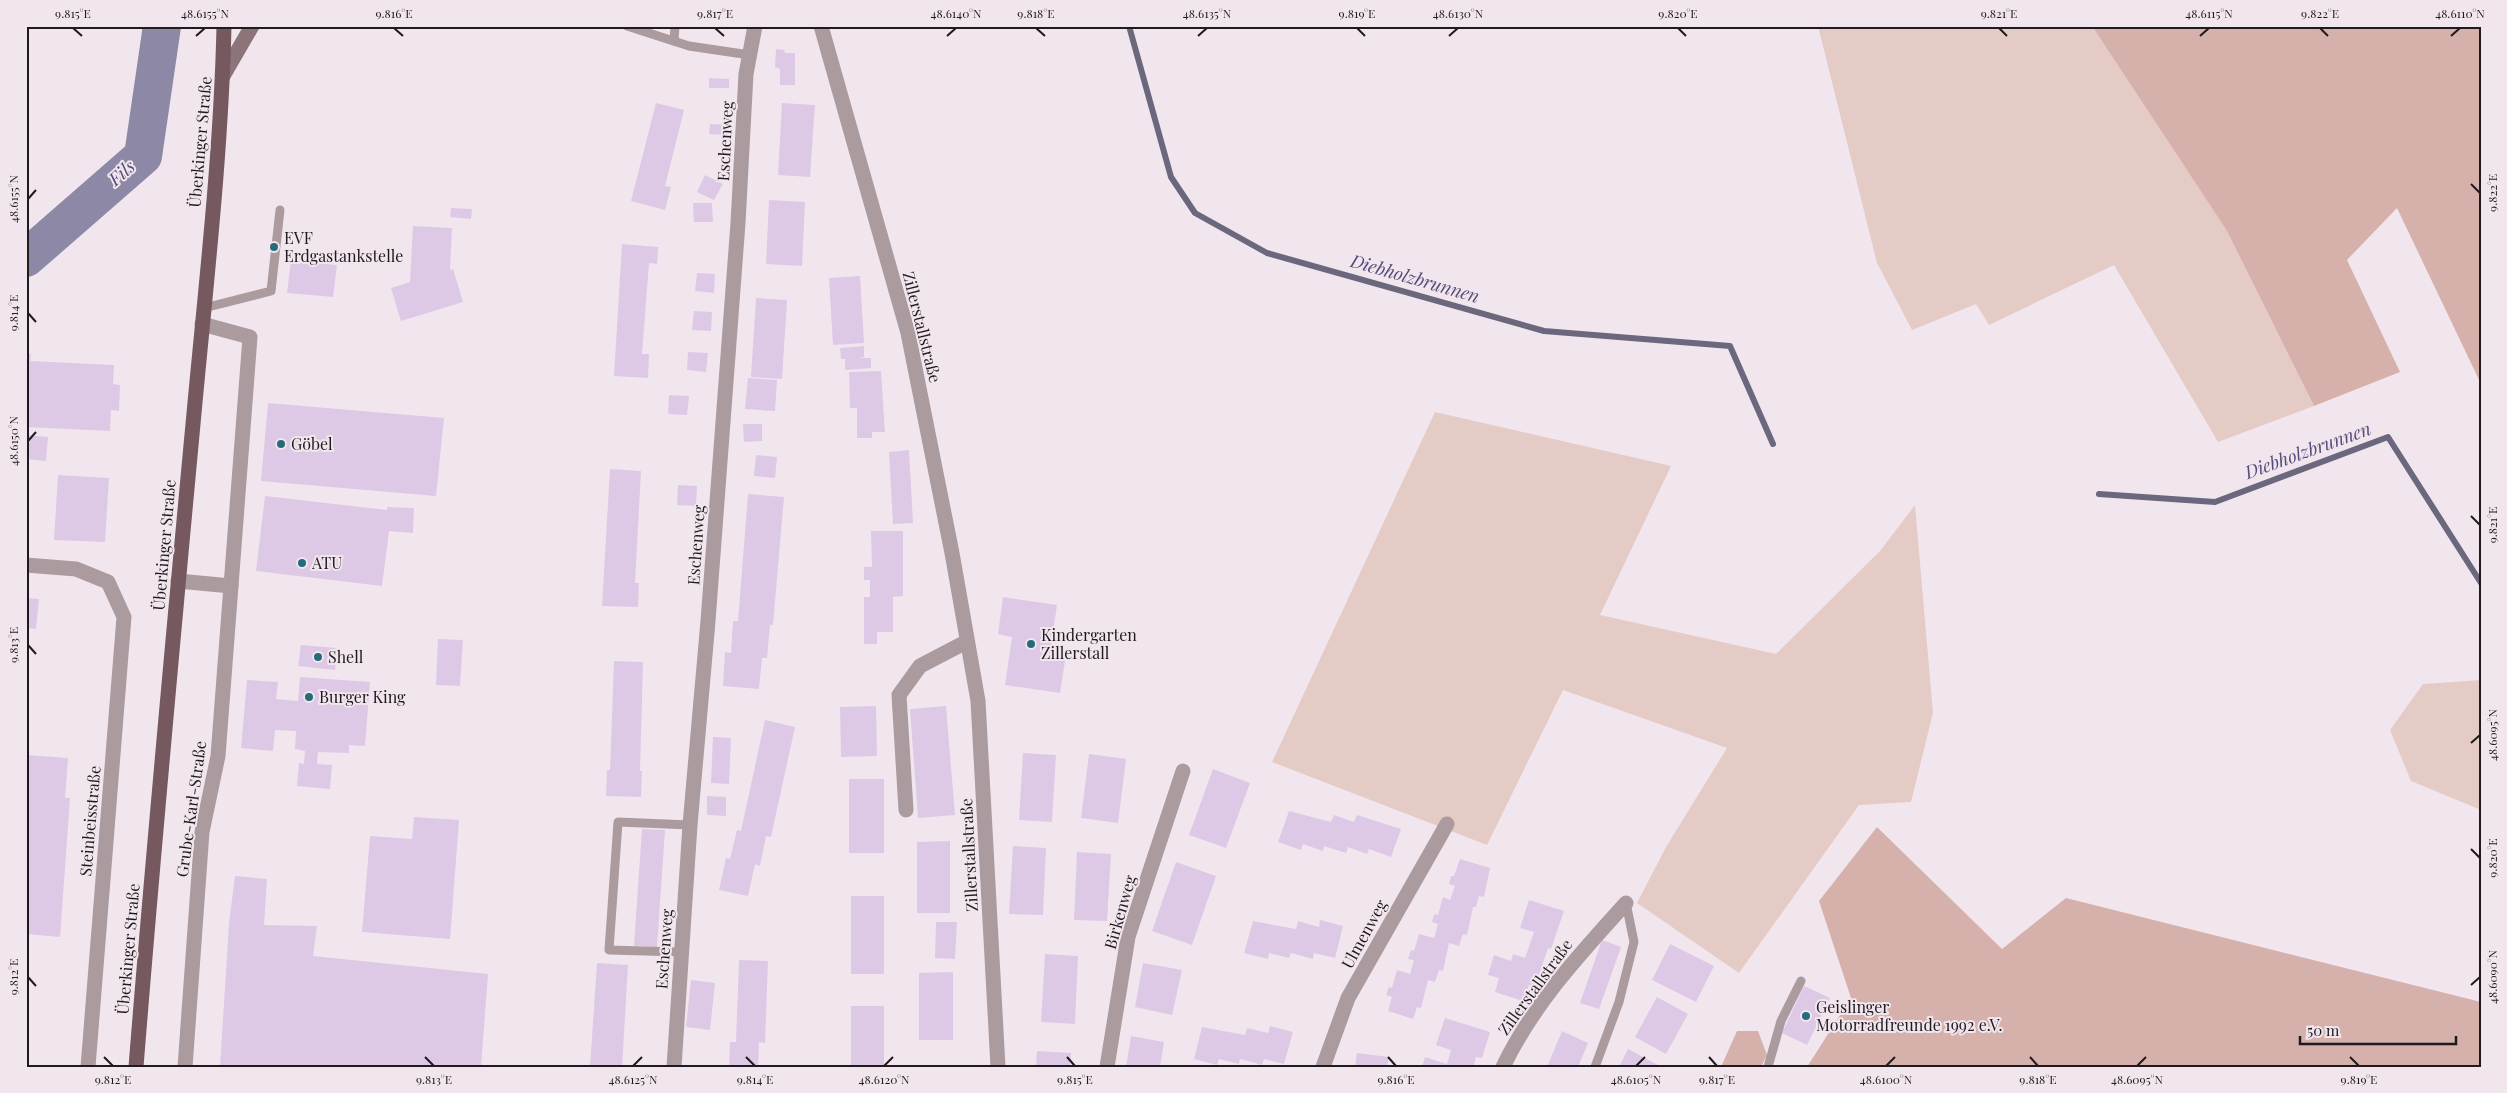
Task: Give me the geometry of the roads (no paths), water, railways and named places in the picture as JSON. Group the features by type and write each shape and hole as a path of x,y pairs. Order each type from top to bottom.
{"main road":[{"name":"Überkinger Straße","path":"136,1067 178,581 204,308 223,76 224,26"},
{"path":"223,76 252,26"}],"street":[{"name":"Eschenweg","path":"674,1067 680,952 708,621 738,223 746,74 756,26"},
{"name":"Zillerstallstraße","path":"821,26 908,333 952,553 966,642 978,701 998,1067"},
{"name":"Grube-Karl-Straße","path":"185,1067 202,832 218,756 250,337 202,324"},
{"name":"Steinbeisstraße","path":"26,565 76,569 108,582 124,617 88,1067"},
{"path":"178,581 230,586"},
{"path":"906,810 899,695 920,666 966,642"},
{"name":"Birkenweg","path":"1107,1067 1128,937 1183,771"},
{"name":"Ulmenweg","path":"1323,1067 1348,998 1446,824"},
{"name":"Zillerstallstraße","path":"1503,1067 1517,1038 1566,968 1626,903"}],"lane":[{"path":"627,26 689,46 750,55"},
{"path":"674,41 675,26"},
{"path":"204,308 271,291 280,210"},
{"path":"680,952 609,950 618,822 690,825"},
{"name":"Zillerstallstraße","path":"1594,1067 1619,1002 1634,942 1626,903"},
{"path":"1768,1067 1780,1021 1801,981"}],"waterway":[{"name":"Fils","path":"26,258 143,156 162,26"},
{"name":"Diebholzbrunnen","path":"1129,26 1171,177 1195,213 1267,253 1544,331 1730,346 1773,444"},
{"name":"Diebholzbrunnen","path":"2099,494 2215,502 2388,437 2481,583"}],"place":[{"name":"EVF Erdgastankstelle","path":"274,247"},
{"name":"Göbel","path":"281,444"},
{"name":"ATU","path":"302,563"},
{"name":"Kindergarten Zillerstall","path":"1031,644"},
{"name":"Shell","path":"318,657"},
{"name":"Burger King","path":"309,697"},
{"name":"Geislinger Motorradfreunde 1992 e.V.","path":"1806,1016"}]}
